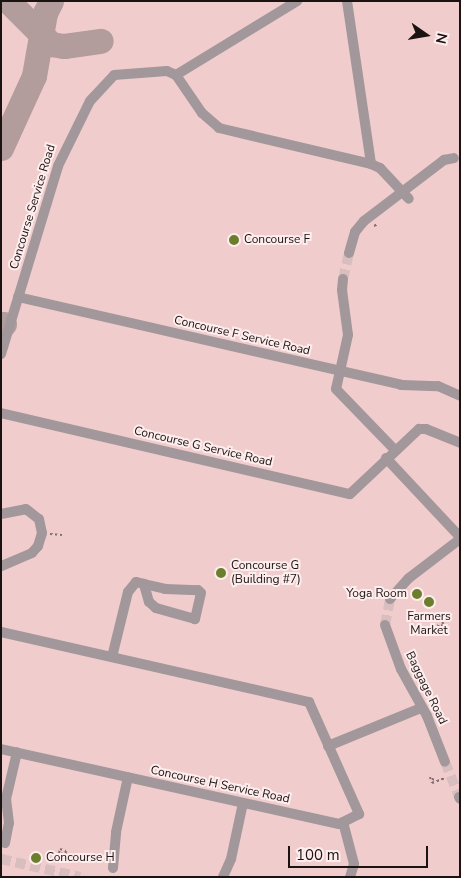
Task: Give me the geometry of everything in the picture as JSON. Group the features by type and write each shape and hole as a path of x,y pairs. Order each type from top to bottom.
{"lane":[{"path":"297,1 176,75 202,113 219,128 371,164 380,168 406,195"},
{"path":"347,1 371,164"},
{"name":"Concourse Service Road","path":"1,354 58,166 90,101 114,75 167,71 176,75"},
{"path":"349,254 355,232 364,221 406,195 444,160 454,158"},
{"path":"344,278 342,290 348,335 336,389 395,450"},
{"name":"Concourse F Service Road","path":"18,297 401,385 438,386 460,396"},
{"name":"Concourse G Service Road","path":"1,413 350,494 386,458"},
{"path":"390,599 409,578 460,538 386,458 420,430 426,429 460,443"},
{"path":"1,514 26,509 38,519 42,534 38,546 32,553 1,566"},
{"path":"112,657 128,592 133,584 144,584 165,589 198,590 201,594 195,619 156,608 149,602 144,584"},
{"name":"Baggage Road","path":"385,625 401,670 421,708 445,762"},
{"path":"1,632 309,702 359,814 343,822 354,864 350,877"},
{"path":"328,746 421,708"},
{"name":"Concourse H Service Road","path":"1,749 343,822"},
{"path":"4,843 4,800 16,752"},
{"path":"113,868 116,832 128,777"},
{"path":"223,877 231,859 243,802"}],"path":[{"path":"436,634 442,624 441,613"},
{"path":"440,619 442,624"},
{"path":"438,628 442,624"},
{"path":"434,780 430,777 432,783 445,778"},
{"path":"63,854 59,853 60,849 66,851 65,857"}],"shaded area":[{"path":"1,1 460,1 460,877 1,877"}],"taxiway":[{"path":"8,1 51,44 64,46 101,41"},
{"path":"1,148 34,76 45,13 51,1"}],"tunnel":[{"path":"343,279 349,253"},
{"path":"385,625 390,599"},
{"path":"445,762 459,797"},
{"path":"1,859 80,877"}],"place":[{"name":"Concourse F","path":"234,240"},
{"name":"Concourse G (Building #7)","path":"221,573"},
{"name":"Yoga Room","path":"417,594"},
{"name":"Farmers Market","path":"429,602"},
{"name":"Concourse H","path":"36,858"}]}
